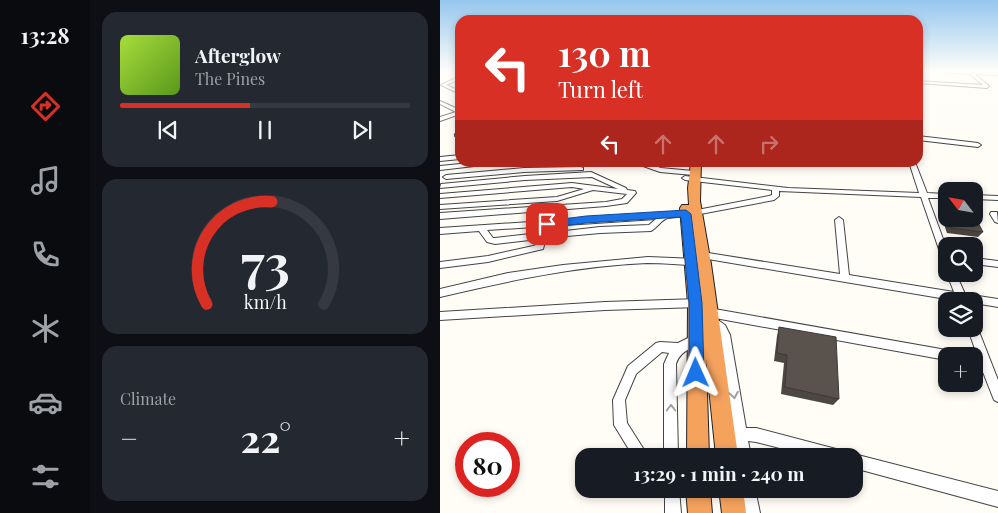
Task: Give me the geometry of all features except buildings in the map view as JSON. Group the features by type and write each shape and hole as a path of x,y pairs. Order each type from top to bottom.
{"highway":[{"path":"690,171 691,213 726,448"},
{"path":"698,448 705,317"},
{"path":"699,498 700,513"},
{"path":"732,498 734,513"}],"street":[{"path":"440,102 455,110"},
{"path":"440,119 455,114"},
{"path":"923,139 978,145"},
{"path":"440,159 455,158"},
{"path":"440,168 455,167"},
{"path":"577,167 632,193"},
{"path":"664,167 776,188 938,196"},
{"path":"914,167 939,237"},
{"path":"446,177 524,170 581,169"},
{"path":"441,186 525,178 594,175"},
{"path":"440,196 572,186 632,193"},
{"path":"440,231 691,213 772,198 775,196 776,188"},
{"path":"440,207 557,199 592,189"},
{"path":"440,216 606,204 624,201 632,193"},
{"path":"983,197 998,198"},
{"path":"481,228 490,240 495,241 604,230 651,228 666,214"},
{"path":"839,220 845,277"},
{"path":"440,265 488,259 535,249 540,247 547,224"},
{"path":"440,293 508,277 563,268 648,260 699,259 845,277 938,294"},
{"path":"983,262 998,264"},
{"path":"983,301 998,303"},
{"path":"440,316 605,306 705,317 938,354"},
{"path":"671,448 670,364 673,354 705,317"},
{"path":"705,317 721,328 725,335 743,448"},
{"path":"636,448 621,425 619,400 632,370 660,347 678,348"},
{"path":"983,367 998,395"},
{"path":"740,434 756,435 806,448"},
{"path":"863,463 998,499"},
{"path":"672,498 673,513"},
{"path":"750,498 752,513"}],"route":[{"path":"547,224 686,214 696,303 696,373"}]}
